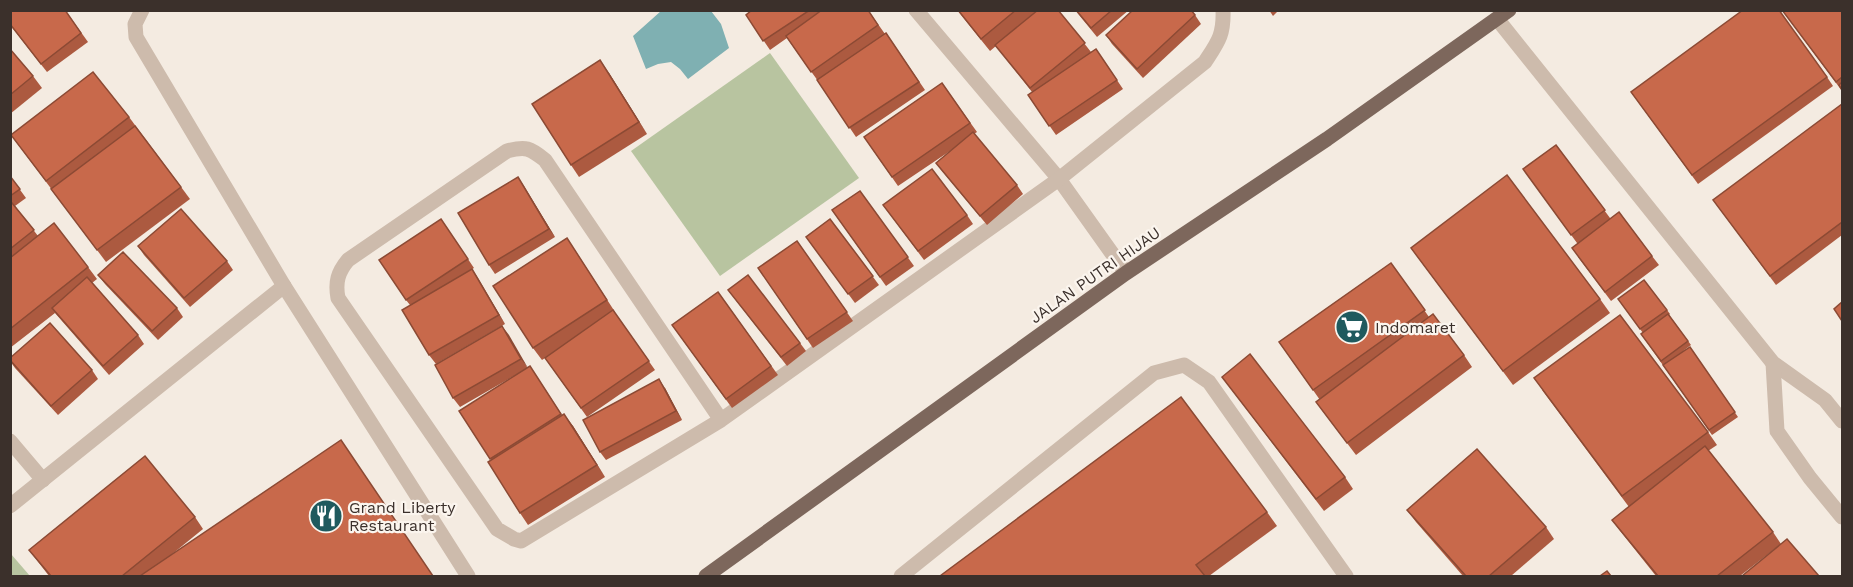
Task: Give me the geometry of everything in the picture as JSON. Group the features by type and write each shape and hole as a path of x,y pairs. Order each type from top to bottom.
{"main road":[{"name":"JALAN PUTRI HIJAU","path":"713,575 1126,273 1327,139 1504,15"}],"street":[{"path":"142,10 135,24 136,37 284,286 468,576"},
{"path":"916,10 1059,179 1126,273"},
{"path":"721,420 545,160 534,151 522,147 507,151 348,260 339,271 336,287 338,298 497,529 521,541 721,420 1059,179 1205,62 1218,42 1224,26 1223,10"},
{"path":"1504,15 1773,363 1825,400 1842,421"},
{"path":"10,506 284,286"},
{"path":"1773,363 1777,431 1810,478 1842,517"},
{"path":"900,576 1154,373 1184,365 1209,382 1346,576"},
{"path":"10,441 43,480"}],"green space":[{"path":"770,53 859,178 720,276 631,151"},
{"path":"11,554 30,576 11,576"}],"water":[{"path":"661,11 711,11 721,24 729,48 688,79 671,62 646,69 633,36"}],"building":[{"path":"10,10 65,10 81,33 41,64 10,24"},
{"path":"752,10 810,10 763,41 746,15"},
{"path":"822,10 868,10 878,25 811,72 786,36"},
{"path":"958,10 1016,10 981,39"},
{"path":"1038,10 1058,10 1085,43 1030,88 995,45"},
{"path":"1076,10 1112,10 1091,28"},
{"path":"1133,10 1191,10 1195,15 1137,69 1106,35"},
{"path":"1743,10 1779,10 1827,77 1692,175 1631,92"},
{"path":"1782,10 1842,10 1842,77 1836,82"},
{"path":"886,33 919,82 849,128 817,80"},
{"path":"10,49 33,76 10,95"},
{"path":"1096,49 1117,80 1049,126 1028,95"},
{"path":"600,60 639,122 571,165 532,104"},
{"path":"93,72 129,117 46,181 11,135"},
{"path":"942,83 970,123 892,177 864,137"},
{"path":"1842,104 1842,222 1770,276 1713,200"},
{"path":"135,126 181,187 97,250 51,189"},
{"path":"973,132 1017,185 980,216 936,163"},
{"path":"1556,145 1605,210 1571,235 1523,169"},
{"path":"932,169 967,215 918,251 883,205"},
{"path":"1507,175 1600,299 1503,371 1411,248"},
{"path":"10,176 20,189 10,196"},
{"path":"518,177 549,229 489,265 458,213"},
{"path":"860,191 908,257 880,277 832,210"},
{"path":"12,203 34,230 10,249 10,204"},
{"path":"181,209 227,261 184,298 138,246"},
{"path":"1619,212 1652,256 1605,292 1572,248"},
{"path":"441,219 468,259 406,300 379,260"},
{"path":"830,219 873,276 848,294 806,237"},
{"path":"54,223 88,267 10,329 10,258"},
{"path":"567,238 607,300 533,348 493,286"},
{"path":"797,241 847,312 807,339 758,268"},
{"path":"123,252 177,308 152,331 98,275"},
{"path":"1391,263 1425,310 1313,390 1279,342"},
{"path":"472,269 499,315 429,355 402,310"},
{"path":"748,275 800,343 781,357 728,290"},
{"path":"87,277 138,335 103,366 52,308"},
{"path":"1644,280 1667,310 1640,329 1618,299"},
{"path":"718,292 771,366 726,399 672,325"},
{"path":"1842,302 1842,321 1834,309"},
{"path":"613,310 649,361 581,408 545,358"},
{"path":"1433,314 1464,355 1347,443 1316,402"},
{"path":"1668,314 1688,341 1661,361 1641,334"},
{"path":"1620,315 1708,432 1622,496 1534,378"},
{"path":"50,323 92,370 51,406 10,360"},
{"path":"502,326 521,359 453,398 435,365"},
{"path":"1690,347 1735,412 1709,430 1663,365"},
{"path":"1250,354 1345,477 1316,499 1222,377"},
{"path":"530,366 561,414 490,459 459,411"},
{"path":"659,379 676,411 600,452 583,420"},
{"path":"1181,397 1267,512 1196,565 1205,576 940,576"},
{"path":"564,414 597,465 520,513 488,462"},
{"name":"Grand Liberty Restaurant","path":"341,440 433,576 140,576"},
{"path":"1705,446 1773,532 1717,576 1658,576 1612,520"},
{"path":"1477,449 1546,527 1489,576 1466,576 1407,510"},
{"path":"145,456 195,517 122,576 51,576 29,550"},
{"path":"1787,539 1819,576 1742,576"},
{"path":"1607,571 1611,576 1600,576"}],"place":[{"name":"Indomaret","path":"1352,327"},
{"name":"Grand Liberty Restaurant","path":"326,516"}]}
